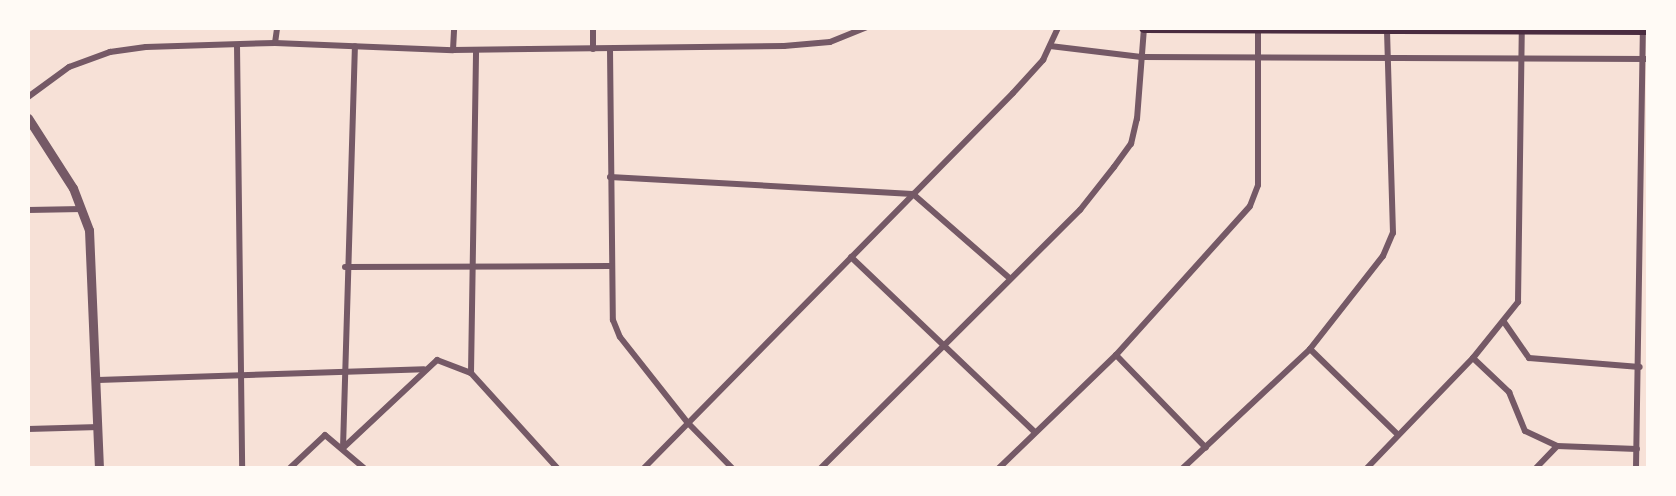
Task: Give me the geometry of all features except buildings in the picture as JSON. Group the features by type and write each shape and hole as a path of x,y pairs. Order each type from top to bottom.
{"main road":[{"path":"1144,28 1387,31 1645,30"}],"street":[{"path":"274,43 277,28"},
{"path":"453,50 454,28"},
{"path":"593,28 593,49"},
{"path":"28,97 56,74 110,51 274,43 453,50 806,44 865,28"},
{"path":"645,468 1021,85 1050,46 1058,28"},
{"path":"822,468 945,345 1008,277 1080,210 1131,144 1144,28"},
{"path":"999,468 1007,464 1034,431 1116,355 1250,206 1258,185 1260,59 1258,30"},
{"path":"1367,468 1397,434 1473,358 1518,302 1522,30"},
{"path":"1636,468 1644,394 1640,367 1645,30"},
{"path":"1183,468 1310,349 1369,278 1393,233 1387,31"},
{"path":"237,45 242,468"},
{"path":"343,448 345,267 355,46"},
{"path":"1050,46 1141,57 1388,60 1522,57 1645,59"},
{"path":"610,49 610,266 613,320 620,337 688,423 732,468"},
{"path":"471,373 476,50"},
{"path":"28,118 82,209 94,257 99,468"},
{"path":"610,177 913,194 1008,277"},
{"path":"28,210 82,209"},
{"path":"850,257 1034,431"},
{"path":"345,267 474,263 610,266"},
{"path":"1504,322 1529,358 1640,367"},
{"path":"1310,349 1397,434"},
{"path":"1116,355 1206,448"},
{"path":"1473,358 1509,392 1525,431 1557,446 1637,449"},
{"path":"343,448 424,369 437,360 471,373 557,468"},
{"path":"98,380 424,369"},
{"path":"28,429 99,427"},
{"path":"290,468 325,435 364,468"},
{"path":"1536,468 1557,446"}]}
